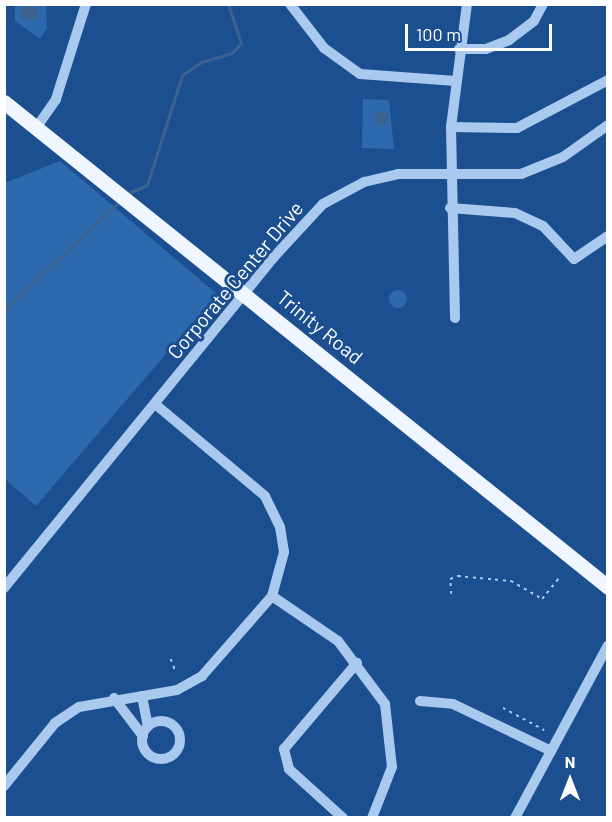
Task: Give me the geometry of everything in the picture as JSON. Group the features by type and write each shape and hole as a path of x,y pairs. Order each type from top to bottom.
{"main road":[{"name":"Trinity Road","path":"4,102 608,587"}],"street":[{"path":"36,128 56,99 86,4"},
{"path":"290,4 324,48 360,74 456,81"},
{"path":"455,318 450,208 451,127 459,50 467,4"},
{"path":"459,50 486,49 510,40 534,21 543,4"},
{"path":"451,127 518,128 608,80"},
{"name":"Corporate Center Drive","path":"4,588 246,295 297,228 342,191 398,174 521,174 563,157 608,125"},
{"path":"450,208 515,213 543,226 574,259 608,236"},
{"path":"4,786 8,768 55,723 79,707 114,698 177,690 202,676 272,596 284,552 280,527 265,496 155,404"},
{"path":"272,596 338,641 357,663 385,704 393,744 386,792 372,818"},
{"path":"515,818 608,645"},
{"path":"343,818 289,770 284,749 357,663"},
{"path":"114,698 146,731 142,696"},
{"path":"420,701 453,704 551,751"}],"path":[{"path":"451,594 450,579 458,576 511,581 542,599 559,578"},
{"path":"171,659 175,670"},
{"path":"503,708 544,730"}],"shaded area":[{"path":"25,3 33,3 38,8 36,19 25,21 20,16 20,8"},
{"path":"15,5 46,5 47,28 40,39 15,21"},
{"path":"363,99 389,100 394,149 362,148"},
{"path":"381,111 386,113 388,118 386,123 381,125 376,123 374,118 376,113"},
{"path":"60,161 217,294 36,506 5,479 5,183"},
{"path":"398,290 404,293 407,299 404,305 398,308 392,305 389,299 392,293"}],"waterway":[{"path":"130,192 147,185 182,75 201,62 232,53 241,43 228,4"},
{"path":"4,310 117,204"}]}
